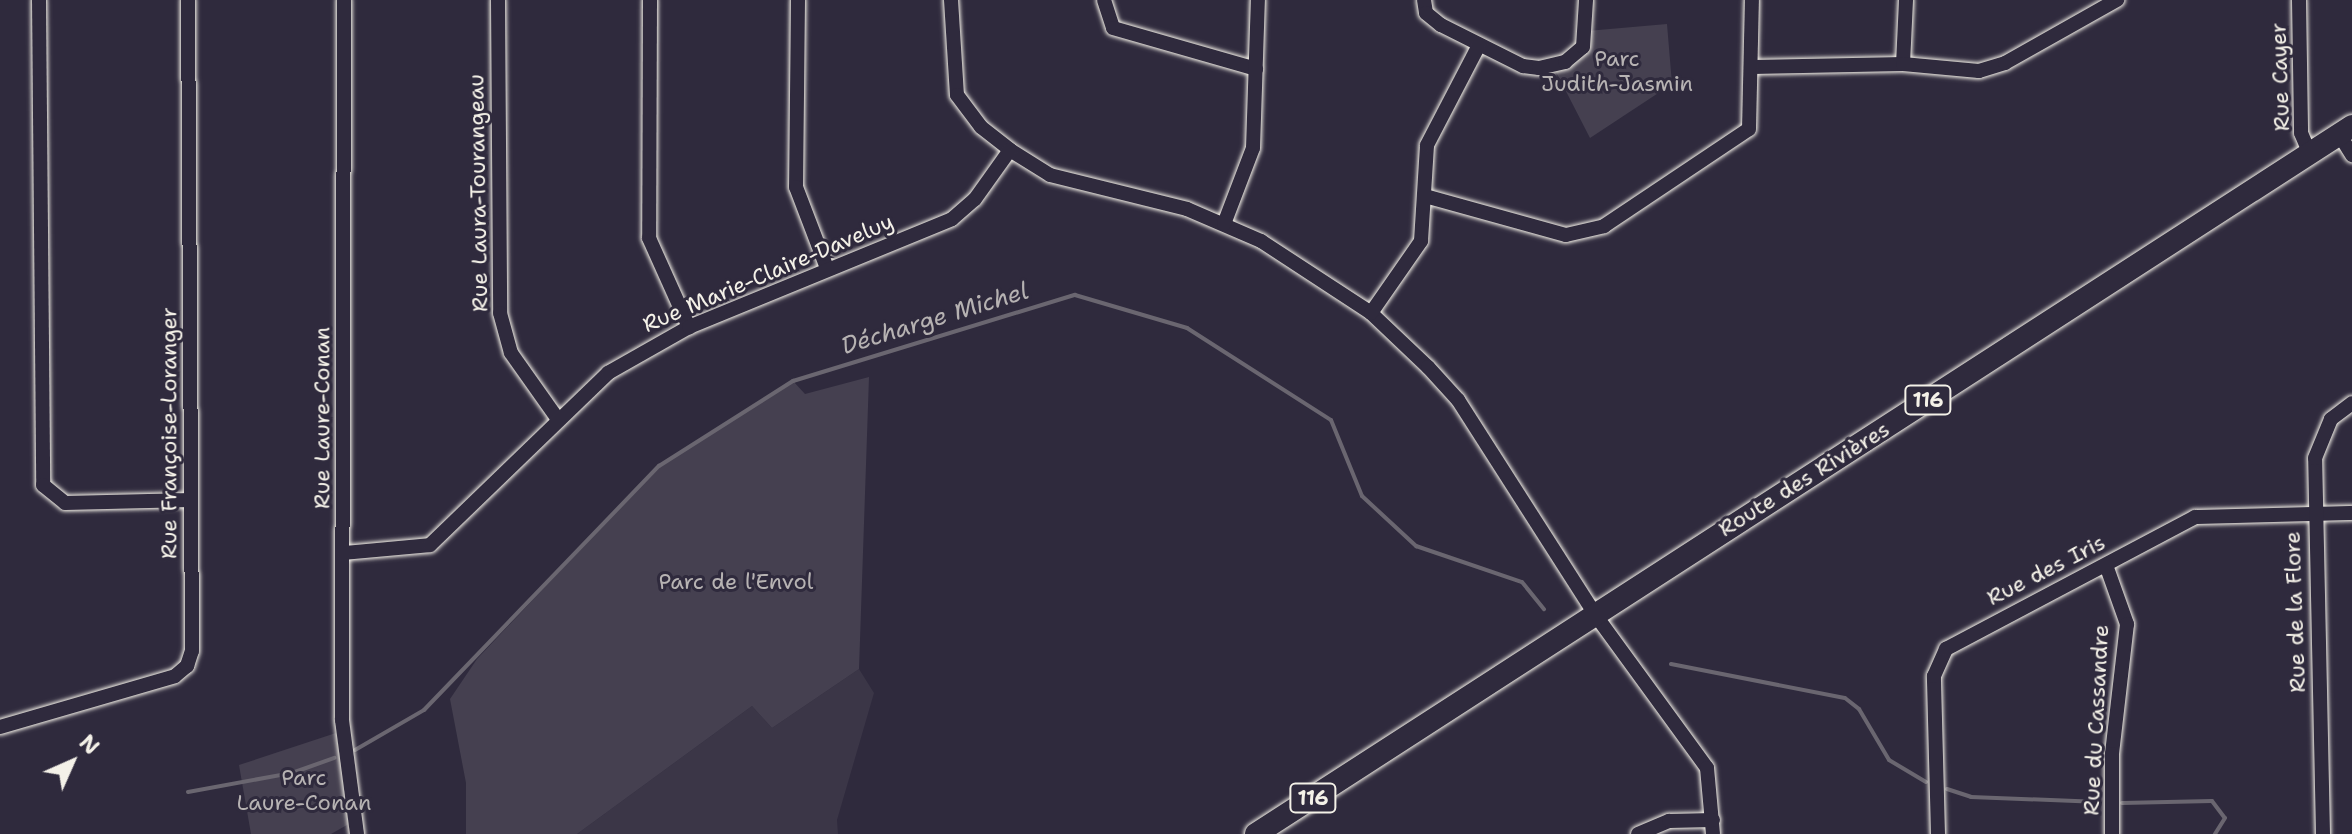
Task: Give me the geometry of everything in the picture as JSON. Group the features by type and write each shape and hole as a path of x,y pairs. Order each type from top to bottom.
{"main road":[{"name":"Route des Rivières","path":"1256,834 2345,130"}],"street":[{"path":"39,0 43,485 65,503 191,500"},
{"name":"Rue Françoise-Loranger","path":"0,727 154,683 187,666 192,651 188,0"},
{"name":"Rue Laure-Conan","path":"344,0 342,720 357,834"},
{"name":"Rue Laura-Tourangeau","path":"498,0 500,313 511,353 557,418"},
{"path":"650,0 649,238 689,327"},
{"path":"798,0 796,187 827,268"},
{"path":"951,0 957,95 974,120 1010,150 1050,175 1187,209 1224,224 1312,269 1371,313 1458,400 1594,613 1707,768 1713,827 1669,821 1638,834"},
{"path":"1104,0 1113,28 1256,69"},
{"path":"1224,224 1253,148 1258,0"},
{"path":"1424,0 1434,19 1523,66 1565,62 1583,47 1586,0"},
{"path":"1425,196 1566,235 1604,226 1741,140 1753,113 1752,0"},
{"path":"1903,64 1906,0"},
{"path":"1753,67 1903,64 1979,71 2117,0"},
{"name":"Rue Cayer","path":"2299,0 2301,133 2309,152"},
{"path":"1371,313 1421,241 1427,145 1479,45"},
{"path":"2345,130 2352,155"},
{"name":"Rue Marie-Claire-Daveluy","path":"344,553 430,545 557,418 608,373 689,327 952,219 975,199 1010,150"},
{"name":"Rue de la Flore","path":"2323,834 2314,513 2320,437 2331,419 2352,403"},
{"name":"Rue des Iris","path":"1938,834 1937,664 1946,649 2195,517 2352,513"},
{"name":"Rue du Cassandre","path":"2106,565 2127,624 2112,754 2112,834"}],"shaded area":[{"path":"859,669 874,693 837,820 838,834 577,834 752,706 772,728"}],"green space":[{"name":"Parc Judith-Jasmin","path":"1667,24 1672,84 1590,138 1553,66 1565,62 1587,31"},
{"name":"Parc de l'Envol","path":"869,377 859,669 772,728 752,706 577,834 466,834 466,783 450,699 477,659 659,466 793,381 805,394"},
{"name":"Parc Laure-Conan","path":"342,731 354,821 331,834 251,834 239,765"}],"waterway":[{"name":"Décharge Michel","path":"355,750 424,710 659,466 793,381 1075,295 1187,328 1331,420 1362,496 1416,546 1522,582 1544,609"},
{"name":"Décharge Michel","path":"1671,664 1845,698 1859,709 1889,760 1926,782"},
{"name":"Décharge Michel","path":"188,792 292,773 334,758"},
{"name":"Décharge Michel","path":"1947,789 1971,797 2100,802"},
{"name":"Décharge Michel","path":"2122,803 2212,801 2225,818 2215,834"}]}
